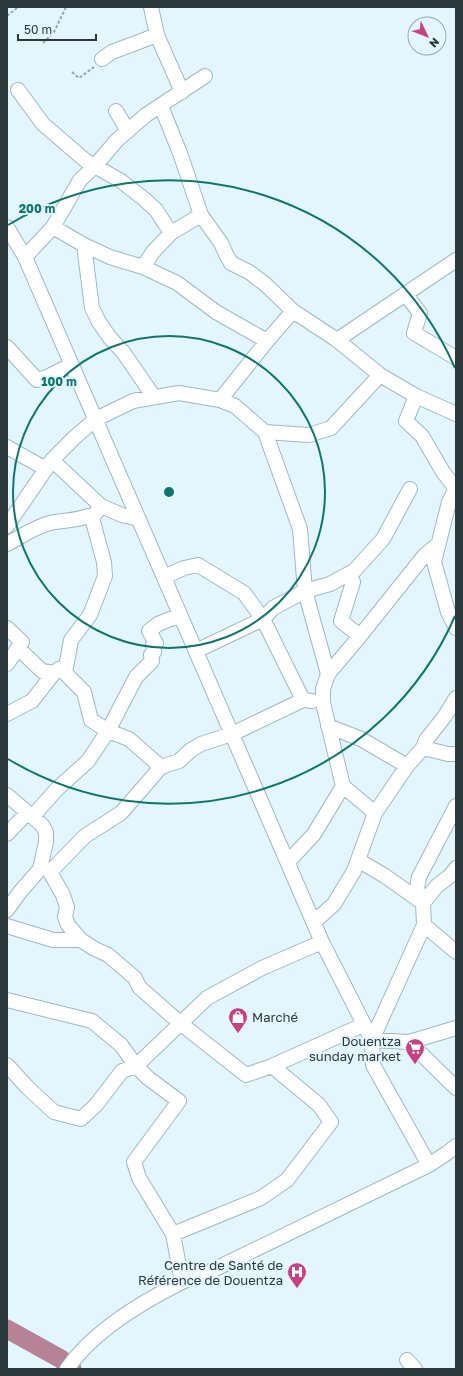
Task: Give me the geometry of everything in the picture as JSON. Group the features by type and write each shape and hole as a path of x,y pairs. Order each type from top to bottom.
{"street":[{"path":"151,7 157,35 182,92"},
{"path":"102,59 112,52 157,35"},
{"path":"16,250 53,227 80,180 95,166 117,140 146,115 204,76"},
{"path":"18,90 43,124 86,161 121,181 144,199 156,210 171,233"},
{"path":"161,106 180,153 201,215 221,243 231,263 250,272 293,311 338,340 380,375 416,396 456,414"},
{"path":"116,111 128,131"},
{"path":"143,267 153,252 171,233 201,215"},
{"path":"53,227 84,245 110,257 143,267 177,283 216,312 267,341"},
{"path":"7,229 96,419 322,942 372,1040"},
{"path":"84,245 92,308 110,338 123,352 154,397"},
{"path":"338,340 405,294 455,263"},
{"path":"405,294 420,313 414,333 456,358"},
{"path":"220,400 293,311"},
{"path":"7,347 37,380 47,377 71,365"},
{"path":"265,432 310,435 331,428 380,375"},
{"path":"7,526 49,465 75,437 96,419 133,401 180,393 220,400 235,406 265,432 300,529 305,591 328,674"},
{"path":"416,396 406,421 422,436 443,472 456,489 438,544 434,562 448,612 456,628"},
{"path":"7,447 49,465 101,506 122,515 139,519"},
{"path":"196,651 263,619 273,608 305,591 330,584 354,571 383,539 410,489"},
{"path":"92,518 101,506"},
{"path":"7,544 23,534 50,523 78,520 88,516 92,518"},
{"path":"7,714 32,701 60,673 71,640 90,615 105,576 104,562 92,518"},
{"path":"375,813 343,786 323,704 323,689 328,674 389,601 406,577 424,556 438,544"},
{"path":"164,577 184,568 198,565 244,593 263,619 303,700"},
{"path":"348,574 353,582 341,621 360,636"},
{"path":"7,834 30,815 88,760 108,731 136,677 152,661 151,655 154,652 153,645 156,643 149,631 158,624 180,615"},
{"path":"7,628 22,642 7,664"},
{"path":"18,648 42,671 60,673 84,692 91,720 108,731 129,739 161,767"},
{"path":"314,922 334,904 354,871 375,813 407,766 423,748 426,740 445,716 456,698"},
{"path":"7,910 20,892 85,836 121,813 161,767 179,761 191,750 201,744 232,734 303,700 323,704"},
{"path":"328,726 361,739 407,766"},
{"path":"423,748 448,754 456,754"},
{"path":"288,862 314,834 343,786"},
{"path":"7,796 42,825 46,832 45,871 63,895 67,907 65,917 68,925 81,940 108,955 136,978 139,987 180,1023 246,1075 272,1066 363,1025"},
{"path":"429,1165 373,1065 372,1040 424,924 423,903 417,888 419,877 456,806"},
{"path":"358,860 385,876 423,903"},
{"path":"423,903 437,886 451,875 456,868"},
{"path":"424,924 456,952"},
{"path":"7,926 53,940 81,940"},
{"path":"7,1064 27,1087 54,1112 81,1119 96,1105 122,1071 136,1066 207,998 262,968 322,942"},
{"path":"7,1000 92,1021 121,1045 136,1066 148,1078 179,1101 134,1162 139,1178 173,1234 182,1282"},
{"path":"372,1040 409,1042 456,1028"},
{"path":"409,1042 456,1088"},
{"path":"173,1234 261,1198 287,1180 331,1122 318,1105 272,1066"},
{"path":"67,1369 75,1357 96,1337 126,1314 182,1282 213,1270 429,1165 456,1146"}],"path":[{"path":"7,16 18,7"},
{"path":"43,43 54,32 66,7"},
{"path":"72,72 79,78 93,68 102,59"}],"waterway":[{"path":"7,1329 61,1359 72,1369"}],"place":[{"name":"Marché","path":"238,1034"},
{"name":"Douentza sunday market","path":"415,1065"},
{"name":"Centre de Santé de Référence de Douentza","path":"297,1289"}]}
